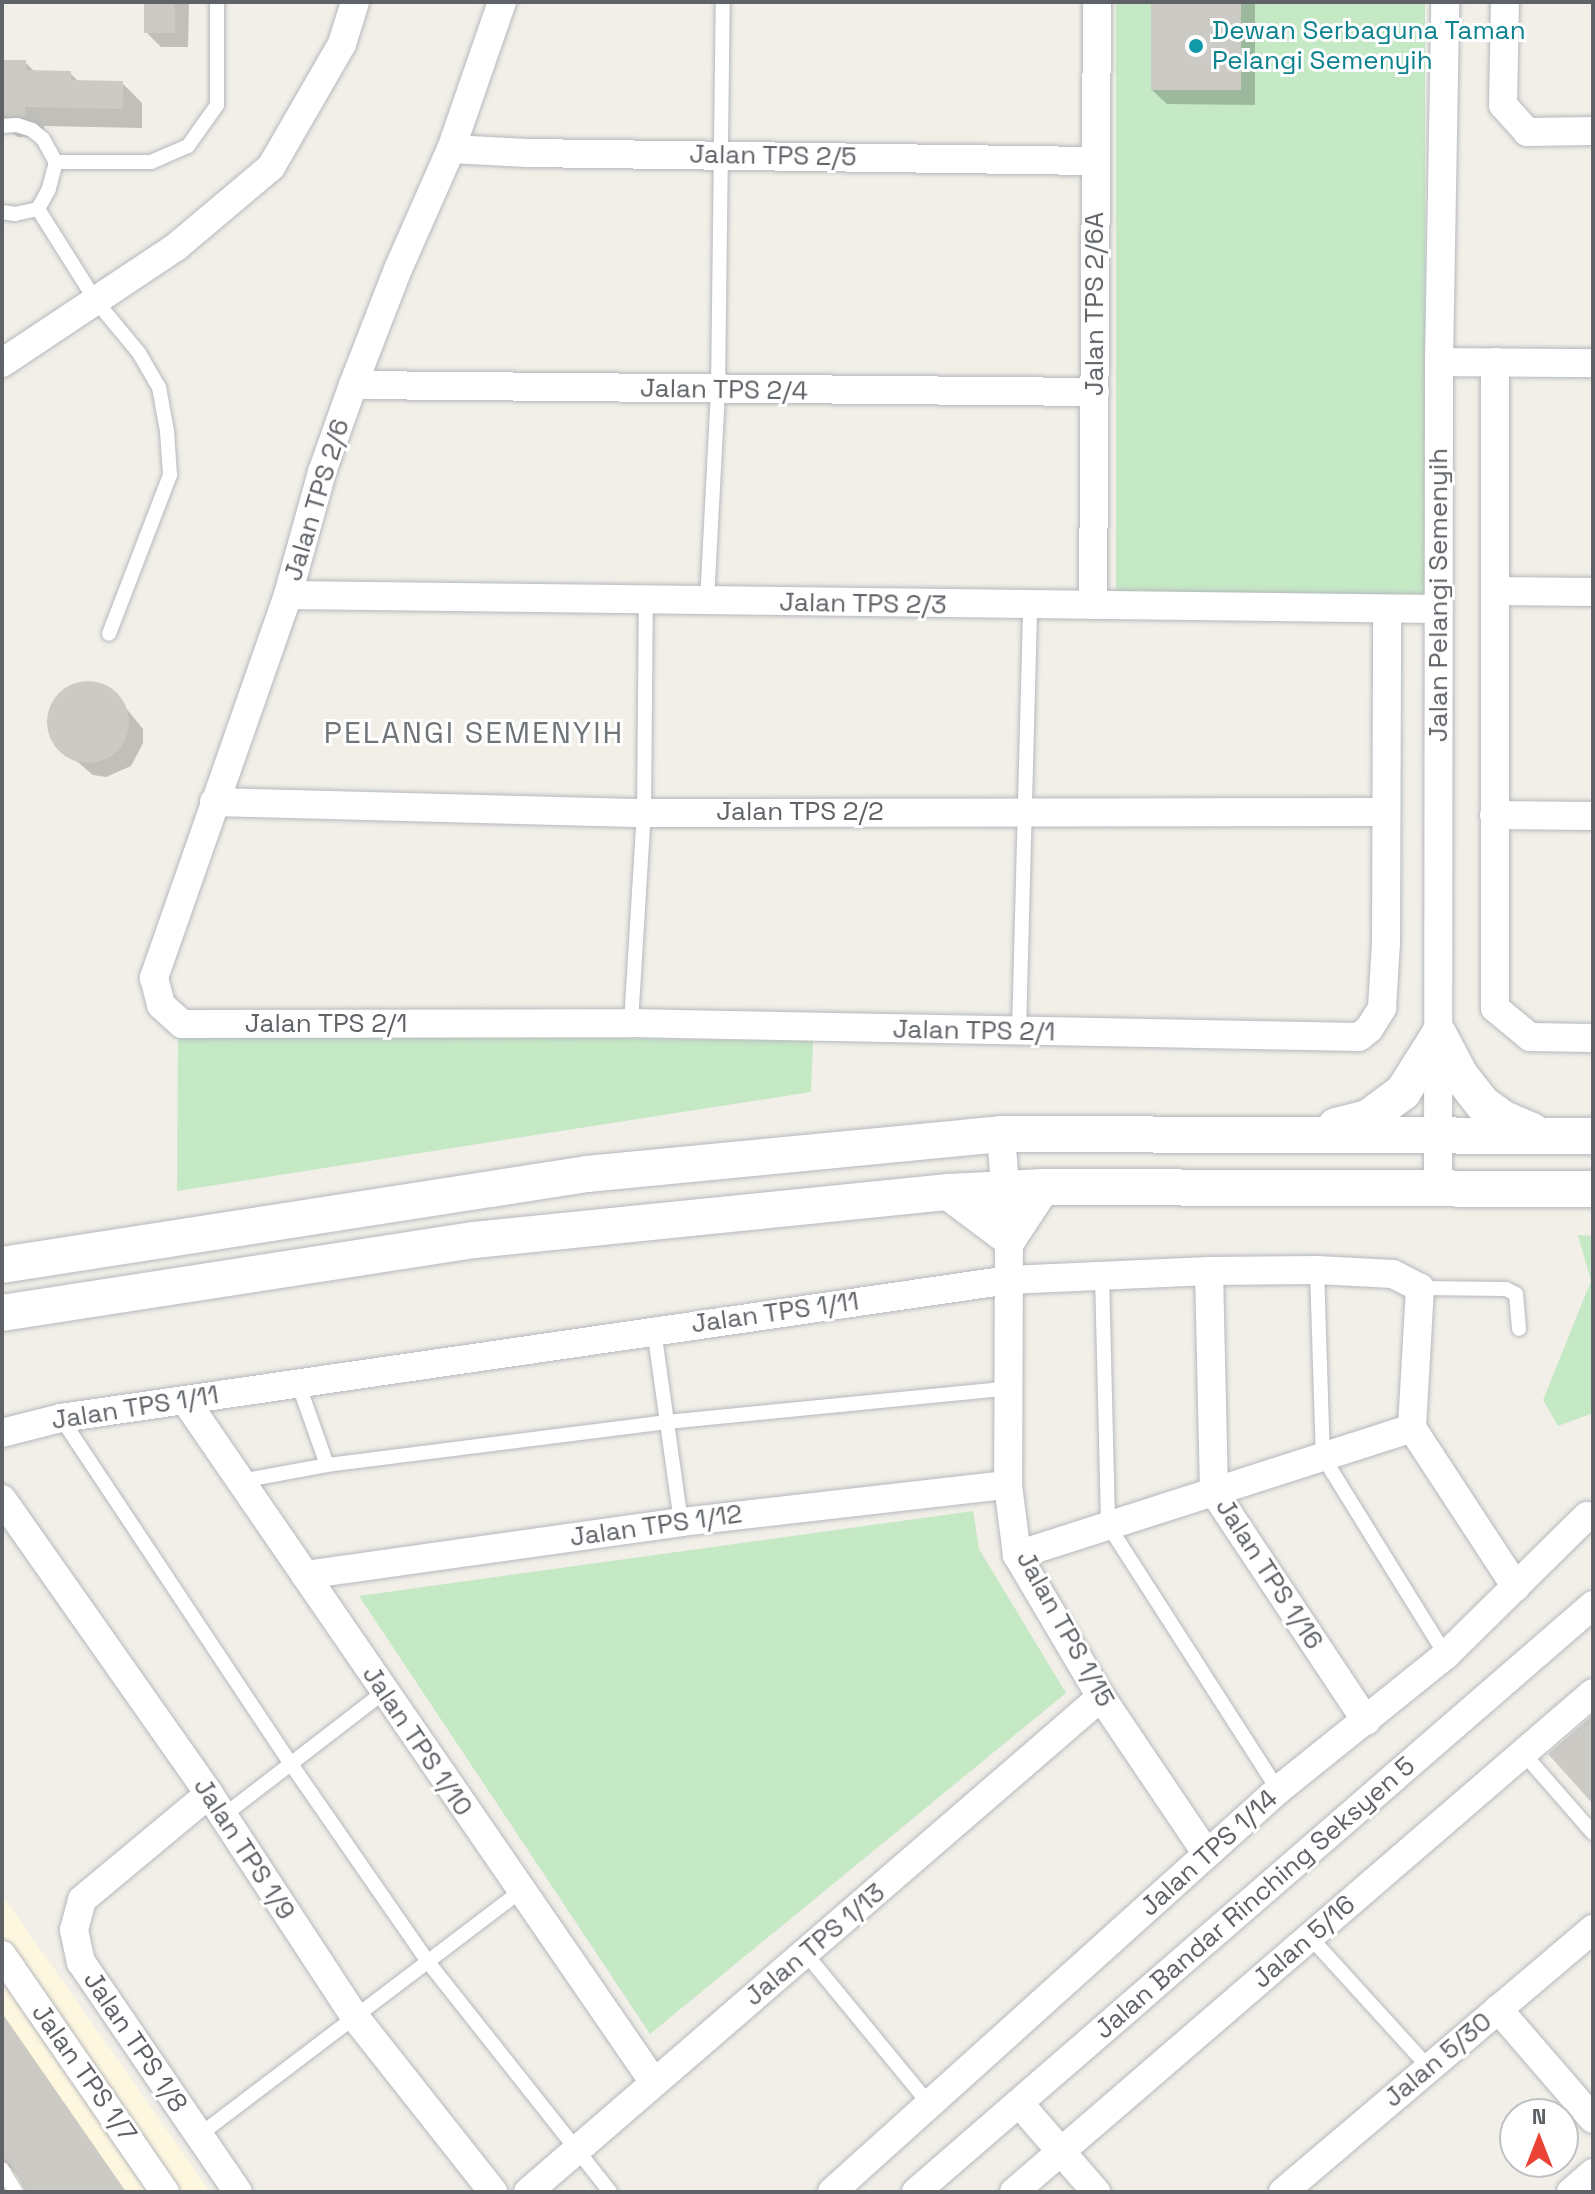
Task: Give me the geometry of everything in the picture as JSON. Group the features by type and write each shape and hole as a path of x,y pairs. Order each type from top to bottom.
{"street":[{"path":"2,363 176,247 271,167 342,44 355,2"},
{"name":"Jalan TPS 2/6","path":"161,1005 154,978 288,595 322,472 398,269 451,149 502,2"},
{"name":"Jalan TPS 2/6A","path":"1093,605 1097,2"},
{"name":"Jalan Pelangi Semenyih","path":"1438,1188 1439,362 1445,2"},
{"path":"1505,2 1503,105 1527,132 1593,131"},
{"name":"Jalan TPS 2/5","path":"451,149 1095,161"},
{"path":"1439,362 1593,363"},
{"path":"1495,362 1495,1008 1530,1037 1593,1038"},
{"name":"Jalan TPS 2/4","path":"353,385 1095,392"},
{"path":"1495,591 1593,592"},
{"name":"Jalan TPS 2/3","path":"288,595 1030,607 1439,609"},
{"name":"Jalan TPS 2/1","path":"161,1005 182,1024 631,1023 1359,1037 1369,1029 1382,1008 1387,609"},
{"name":"Jalan TPS 2/2","path":"214,802 644,813 1024,810 1386,812"},
{"path":"1494,815 1593,816"},
{"path":"1439,1035 1460,1075 1483,1104 1504,1119 1544,1135"},
{"path":"1299,1136 1368,1118 1403,1092 1439,1035"},
{"path":"2,1265 587,1174 1001,1134 1593,1136"},
{"name":"Jalan TPS 1/15","path":"1001,1134 1009,1237 1008,1485 1017,1555 1101,1697 1207,1854"},
{"path":"949,1192 1009,1237 1042,1187"},
{"path":"2,1313 474,1240 949,1192 1042,1187 1593,1189"},
{"name":"Jalan TPS 1/11","path":"2,1433 61,1418 1009,1280 1209,1271 1317,1270 1393,1274 1420,1288"},
{"name":"Jalan TPS 1/16","path":"1209,1271 1214,1492 1366,1721"},
{"path":"1420,1288 1412,1428 1516,1587"},
{"name":"Jalan TPS 1/10","path":"185,1400 520,1892 653,2081"},
{"path":"1017,1555 1412,1428"},
{"name":"Jalan TPS 1/12","path":"305,1575 681,1522 1008,1485"},
{"name":"Jalan TPS 1/9","path":"2,1499 216,1805 355,2017 493,2192"},
{"name":"Jalan TPS 1/14","path":"832,2192 931,2106 1278,1790 1446,1655 1587,1516"},
{"name":"Jalan Bandar Rinching Seksyen 5","path":"916,2192 1593,1605"},
{"name":"Jalan 5/16","path":"1014,2192 1593,1693"},
{"name":"Jalan TPS 1/13","path":"528,2192 1101,1697"},
{"name":"Jalan TPS 1/8","path":"216,1805 82,1900 74,1930 81,1962 238,2192"},
{"name":"Jalan 5/30","path":"1283,2192 1593,1929"},
{"name":"Jalan TPS 1/7","path":"6,1968 165,2192"},
{"path":"1498,2009 1593,2119"},
{"path":"1019,2103 1096,2192"},
{"path":"1571,2192 1593,2173"}],"lane":[{"path":"56,162 151,162 188,146 217,105 217,2"},
{"path":"707,601 718,390 723,2"},
{"path":"2,126 17,125 32,130 43,139 56,162 49,189 38,209 15,214 2,212"},
{"path":"38,209 96,301 139,353 159,387 170,475 109,634"},
{"path":"631,1023 644,813 646,600"},
{"path":"1019,1032 1030,607"},
{"path":"1317,1270 1323,1457 1446,1655"},
{"path":"1102,1275 1108,1525 1278,1790"},
{"name":"Jalan TPS 1/11","path":"1420,1288 1506,1289 1516,1294 1519,1329"},
{"path":"654,1330 681,1522"},
{"path":"298,1383 327,1465"},
{"path":"241,1481 327,1465 666,1422 1010,1388"},
{"path":"61,1418 291,1764 428,1962 610,2192"},
{"path":"216,1805 291,1764 384,1692"},
{"path":"1523,1753 1593,1833"},
{"path":"198,2136 520,1892"},
{"path":"1310,1937 1429,2068"},
{"path":"806,1954 931,2106"},
{"path":"2,2169 16,2192"}],"shaded area":[{"path":"2,1896 27,1930 210,2192 2,2192"}],"green space":[{"path":"1116,2 1425,2 1425,597 1116,597"},
{"path":"178,1033 813,1041 811,1092 177,1191"},
{"path":"1578,1235 1593,1236 1593,1413 1558,1426 1543,1400 1591,1281"},
{"path":"973,1511 979,1549 1066,1693 650,2034 359,1596"}],"building":[{"path":"144,2 175,2 175,33 144,33"},
{"name":"Dewan Serbaguna Taman Pelangi Semenyih","path":"1151,2 1241,2 1241,90 1151,90"},
{"path":"2,60 26,60 26,70 71,71 71,80 123,81 123,109 25,107 25,117 2,116"},
{"path":"88,681 104,684 117,693 126,706 129,722 126,738 117,751 104,760 88,763 72,760 59,751 50,738 47,722 50,706 59,693 72,684"},
{"path":"1593,1715 1593,1804 1548,1754"},
{"path":"2,2014 126,2192 26,2192 11,2164 2,2159"}],"place":[{"name":"Dewan Serbaguna Taman Pelangi Semenyih","path":"1196,46"}],"district":[{"name":"PELANGI SEMENYIH","path":"474,733"}]}
